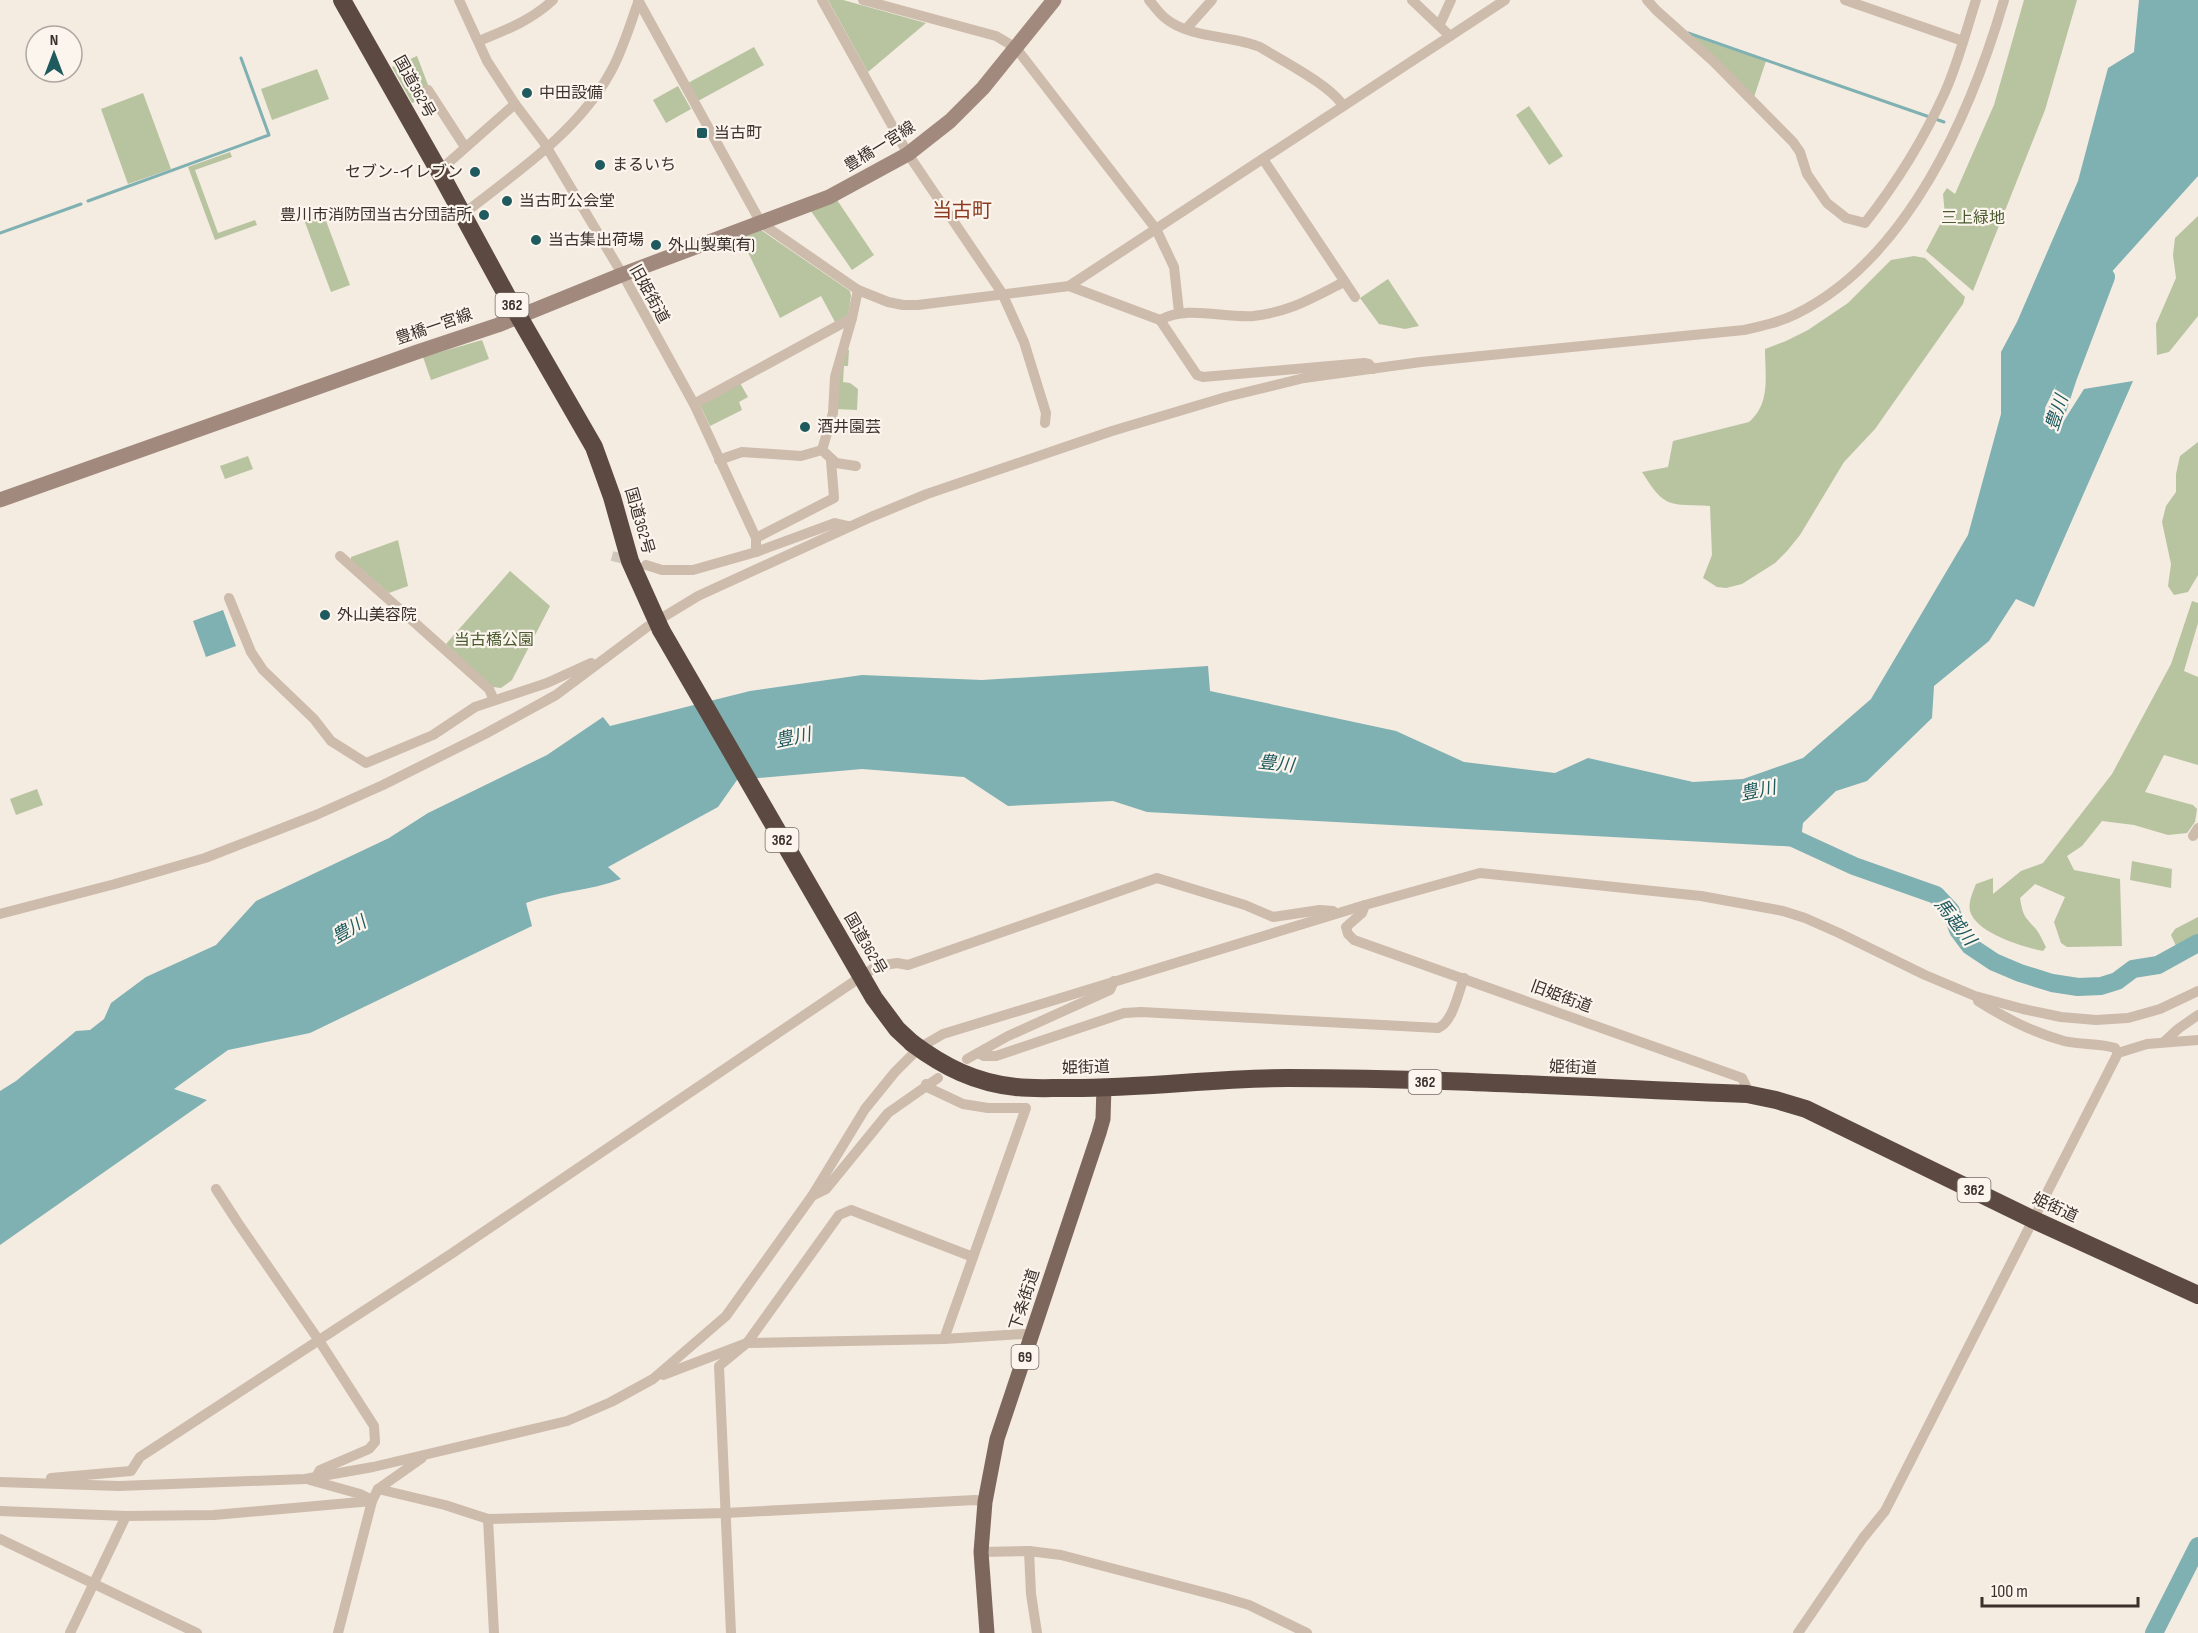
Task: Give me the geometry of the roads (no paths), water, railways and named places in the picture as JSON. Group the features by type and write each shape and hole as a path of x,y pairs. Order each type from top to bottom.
{"highway":[{"name":"国道362号","path":"342,0 594,447 612,497 630,561 659,626 873,998 893,1024 916,1046"},
{"name":"姫街道","path":"916,1046 959,1073 1017,1087 1104,1088 1319,1078 1747,1094 1806,1109 2032,1219 2198,1295"}],"main road":[{"name":"豊橋一宮線","path":"0,501 519,317 621,275 829,197 908,154 950,121 1016,48 1054,0"},
{"name":"下条街道","path":"987,1633 981,1552 985,1502 997,1439 1100,1133 1104,1088"}],"street":[{"name":"旧姫街道","path":"459,0 487,62 547,148 694,404 756,538 756,552"},
{"path":"479,41 520,24 543,10 553,0"},
{"path":"639,0 644,14 760,224 858,290 880,300 903,305 918,305 1069,286 1505,0"},
{"path":"462,215 547,148 596,95 611,71 639,0"},
{"path":"822,0 908,154 1002,294 1026,347 1046,412 1045,423"},
{"path":"863,0 996,36 1016,48 1156,230 1174,267 1179,312"},
{"path":"1149,0 1174,24 1202,34 1260,47 1324,87 1339,98 1343,106"},
{"path":"1187,28 1212,0"},
{"path":"1412,0 1440,24 1450,36"},
{"path":"1440,24 1451,0"},
{"path":"1647,0 1713,61 1793,142 1800,152 1807,174 1827,203 1846,218 1865,223 1895,185 1920,143 1945,91 1976,0"},
{"path":"1845,0 1963,41"},
{"path":"0,914 205,858 316,815 383,785 485,734 556,695 608,656 659,626 698,596 848,526 927,495 1135,424 1226,397 1304,378 1421,362 1744,330 1781,321 1806,309 1860,270 1896,230 1937,165 1973,91 2004,0"},
{"path":"428,90 465,147"},
{"path":"439,171 515,104"},
{"path":"1263,159 1355,297"},
{"path":"1160,320 1179,312 1232,316 1269,313 1296,307 1344,282"},
{"path":"1069,286 1160,320 1192,370 1203,377 1364,363 1374,369"},
{"path":"822,450 832,412 835,377 858,290"},
{"path":"694,404 852,318"},
{"path":"719,460 742,452 801,456 822,450"},
{"path":"822,450 831,460 856,466"},
{"path":"756,538 834,498 831,460"},
{"path":"646,565 662,570 693,570 756,552 835,523 848,526"},
{"path":"340,556 489,689 494,700"},
{"path":"229,598 250,652 263,670 314,719 330,741 366,763 433,735 475,707 547,682 608,656"},
{"path":"652,1379 726,1316 812,1196 865,1109 916,1046 943,1034 1114,981 1341,912 1480,873 1701,896 1783,911 1805,918 1975,996 2023,1010 2061,1017 2096,1020 2128,1018 2149,1012 2198,991"},
{"path":"34,1483 50,1478 131,1471 140,1457 320,1342 877,966 897,963 908,965 1157,878 1245,905 1273,917 1320,910 1341,912"},
{"name":"旧姫街道","path":"1365,905 1362,912 1346,927 1348,934 1354,940 1742,1078 1747,1094"},
{"path":"978,1053 984,1056 996,1056 1124,1013 1141,1012 1438,1028 1444,1026 1448,1019 1464,978"},
{"path":"967,1059 1008,1036 1110,990 1114,981"},
{"path":"1975,996 1978,1001 1997,1012 2046,1035 2084,1045 2111,1047 2115,1048 2118,1053"},
{"path":"2164,1042 2198,1015"},
{"path":"1798,1633 1863,1538 1885,1511 2118,1053 2147,1044 2198,1040"},
{"path":"812,1196 826,1189 888,1113 926,1084 938,1078"},
{"path":"926,1084 929,1088 963,1104 988,1108 1026,1108 944,1339"},
{"path":"216,1189 374,1426 375,1442 369,1449 320,1470 311,1478"},
{"path":"731,1633 719,1366 747,1343 839,1215 851,1210 973,1257"},
{"path":"0,1482 119,1486 311,1478 567,1421 611,1402 652,1379 747,1343 944,1339 1023,1334 1032,1336"},
{"path":"338,1633 372,1501 378,1489 427,1454"},
{"path":"311,1478 360,1494 372,1501"},
{"path":"378,1489 445,1505 488,1519 726,1513 975,1500 985,1502"},
{"path":"0,1511 126,1516 214,1515 372,1501"},
{"path":"70,1633 126,1516"},
{"path":"488,1519 494,1633"},
{"path":"0,1539 198,1633"},
{"path":"1029,1551 1031,1594 1037,1633"},
{"path":"981,1552 1029,1551 1061,1555 1249,1605 1307,1633"}],"water":[{"path":"2139,0 2198,0 2198,176 2108,276 2045,408 2048,446 2084,389 2133,381 2034,607 2016,599 1989,641 1934,686 1932,718 1867,781 1836,791 1803,823 1800,847 1147,812 1113,801 1008,806 964,777 862,769 737,780 718,807 608,867 621,879 526,903 532,926 310,1033 228,1050 174,1089 207,1100 0,1245 0,1091 16,1081 76,1031 90,1030 104,1019 111,1003 146,977 216,945 256,901 389,838 428,813 547,755 603,717 610,726 750,691 862,675 982,680 1208,666 1210,691 1396,731 1464,762 1555,773 1588,758 1693,782 1743,779 1803,758 1871,699 1968,535 2001,414 2001,352 2017,322 2078,181 2108,68 2134,52"},
{"path":"223,610 236,646 206,657 193,621"}],"waterway":[{"path":"1688,33 1944,122"},
{"path":"88,201 269,135 241,58"},
{"path":"0,233 81,204"},
{"name":"豊川","path":"2040,463 2068,377 2106,277"},
{"name":"馬越川","path":"1780,832 1854,866 1936,895 1951,911 1958,930 1970,946 1994,962 2052,983 2078,987 2101,986 2117,981 2133,969 2158,965 2198,943"},
{"path":"2154,1633 2198,1546"}],"tunnel":[{"path":"612,556 632,561"}],"place":[{"name":"中田設備","path":"527,93"},
{"name":"当古町","path":"702,133"},
{"name":"まるいち","path":"600,165"},
{"name":"セブン-イレブン","path":"475,172"},
{"name":"当古町公会堂","path":"507,201"},
{"name":"豊川市消防団当古分団詰所","path":"484,215"},
{"name":"当古集出荷場","path":"536,240"},
{"name":"外山製菓(有)","path":"656,245"},
{"name":"酒井園芸","path":"805,427"},
{"name":"外山美容院","path":"325,615"}],"district":[{"name":"当古町","path":"962,211"}],"park label":[{"name":"三上緑地","path":"1973,218"},
{"name":"当古橋公園","path":"494,640"}]}
